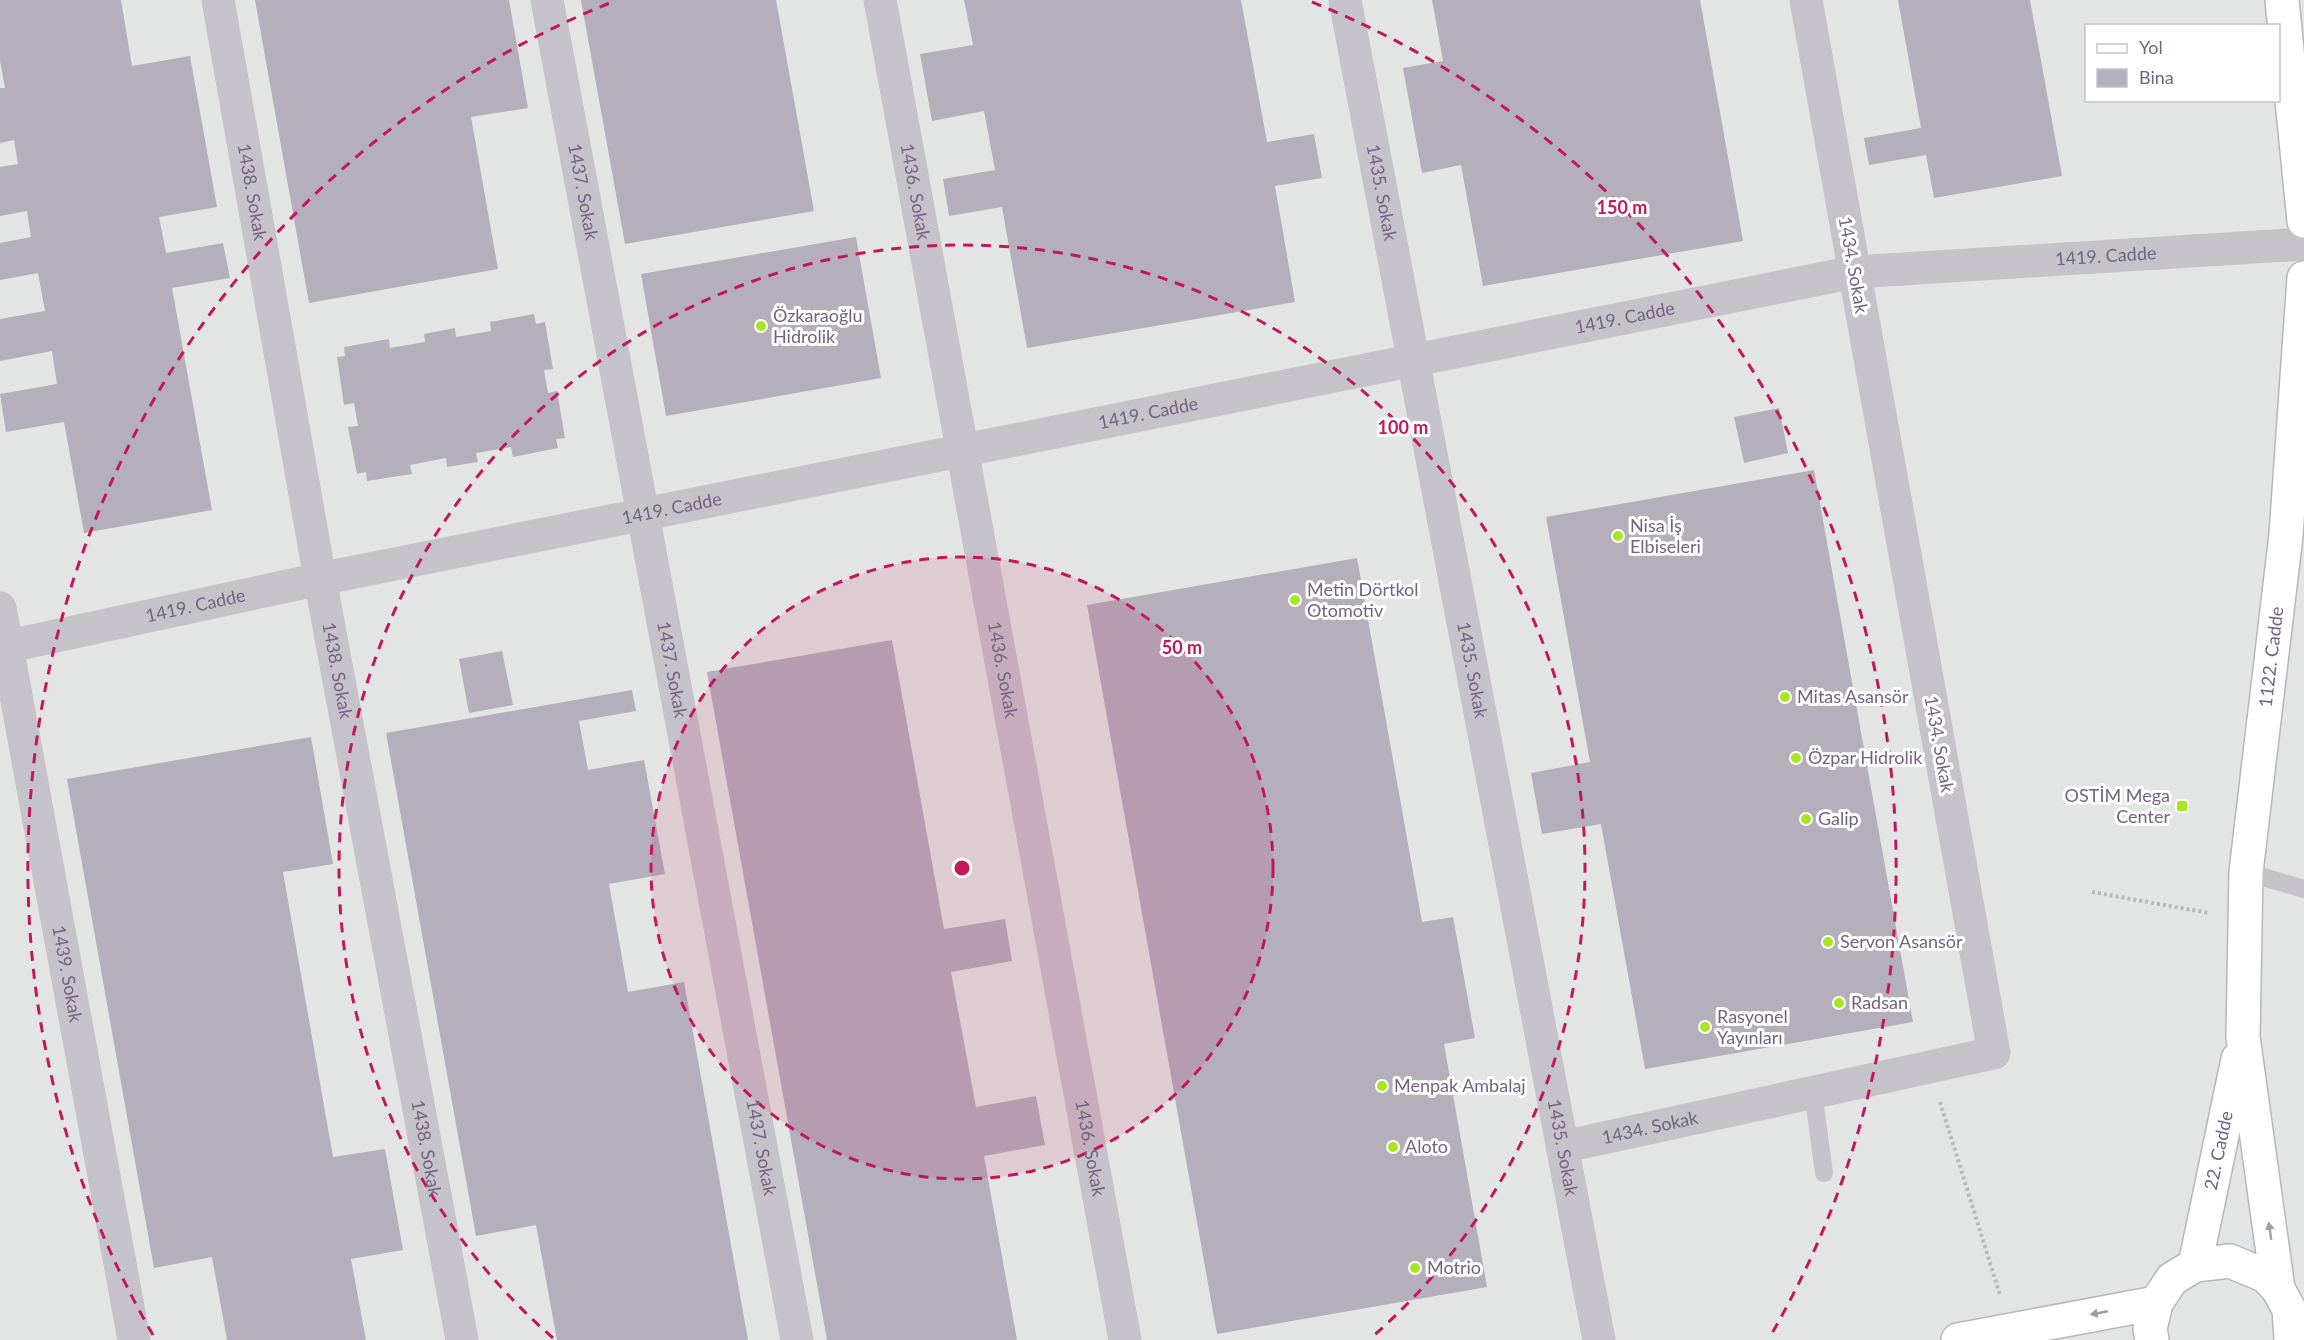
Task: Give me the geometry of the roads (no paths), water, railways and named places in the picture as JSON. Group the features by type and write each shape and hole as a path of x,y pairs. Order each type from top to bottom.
{"main road":[{"path":"2282,0 2304,220"},
{"name":"1122. Cadde","path":"2243,1037 2246,872 2295,537 2304,278"},
{"path":"2243,1037 2278,1289"},
{"name":"22. Cadde","path":"2195,1265 2243,1037"},
{"path":"2152,1340 2150,1329 2156,1302 2172,1279 2195,1265 2230,1261 2266,1276 2278,1289 2289,1308 2291,1340"},
{"path":"1958,1340 2156,1302"}],"street":[{"name":"1438. Sokak","path":"218,0 320,579 462,1340"},
{"name":"1437. Sokak","path":"548,0 796,1340"},
{"name":"1436. Sokak","path":"880,0 1125,1340"},
{"name":"1435. Sokak","path":"1345,0 1599,1340"},
{"name":"1434. Sokak","path":"1562,1147 1994,1053 1806,0"},
{"name":"1419. Cadde","path":"4,647 320,579 1855,272 2304,244"},
{"name":"1439. Sokak","path":"0,608 4,647 134,1340"}],"lane":[{"path":"2246,872 2304,889"},
{"path":"1813,1092 1824,1173"}],"place":[{"name":"Özkaraoğlu Hidrolik","path":"761,326"},
{"name":"Nisa İş Elbiseleri","path":"1618,536"},
{"name":"Metin Dörtkol Otomotiv","path":"1295,600"},
{"name":"Mitas Asansör","path":"1785,697"},
{"name":"Özpar Hidrolik","path":"1796,758"},
{"name":"OSTİM Mega Center","path":"2182,806"},
{"name":"Galip","path":"1806,819"},
{"name":"Servon Asansör","path":"1828,942"},
{"name":"Radsan","path":"1839,1003"},
{"name":"Rasyonel Yayınları","path":"1705,1027"},
{"name":"Menpak Ambalaj","path":"1382,1086"},
{"name":"Aloto","path":"1393,1147"},
{"name":"Motrio","path":"1415,1268"}]}
